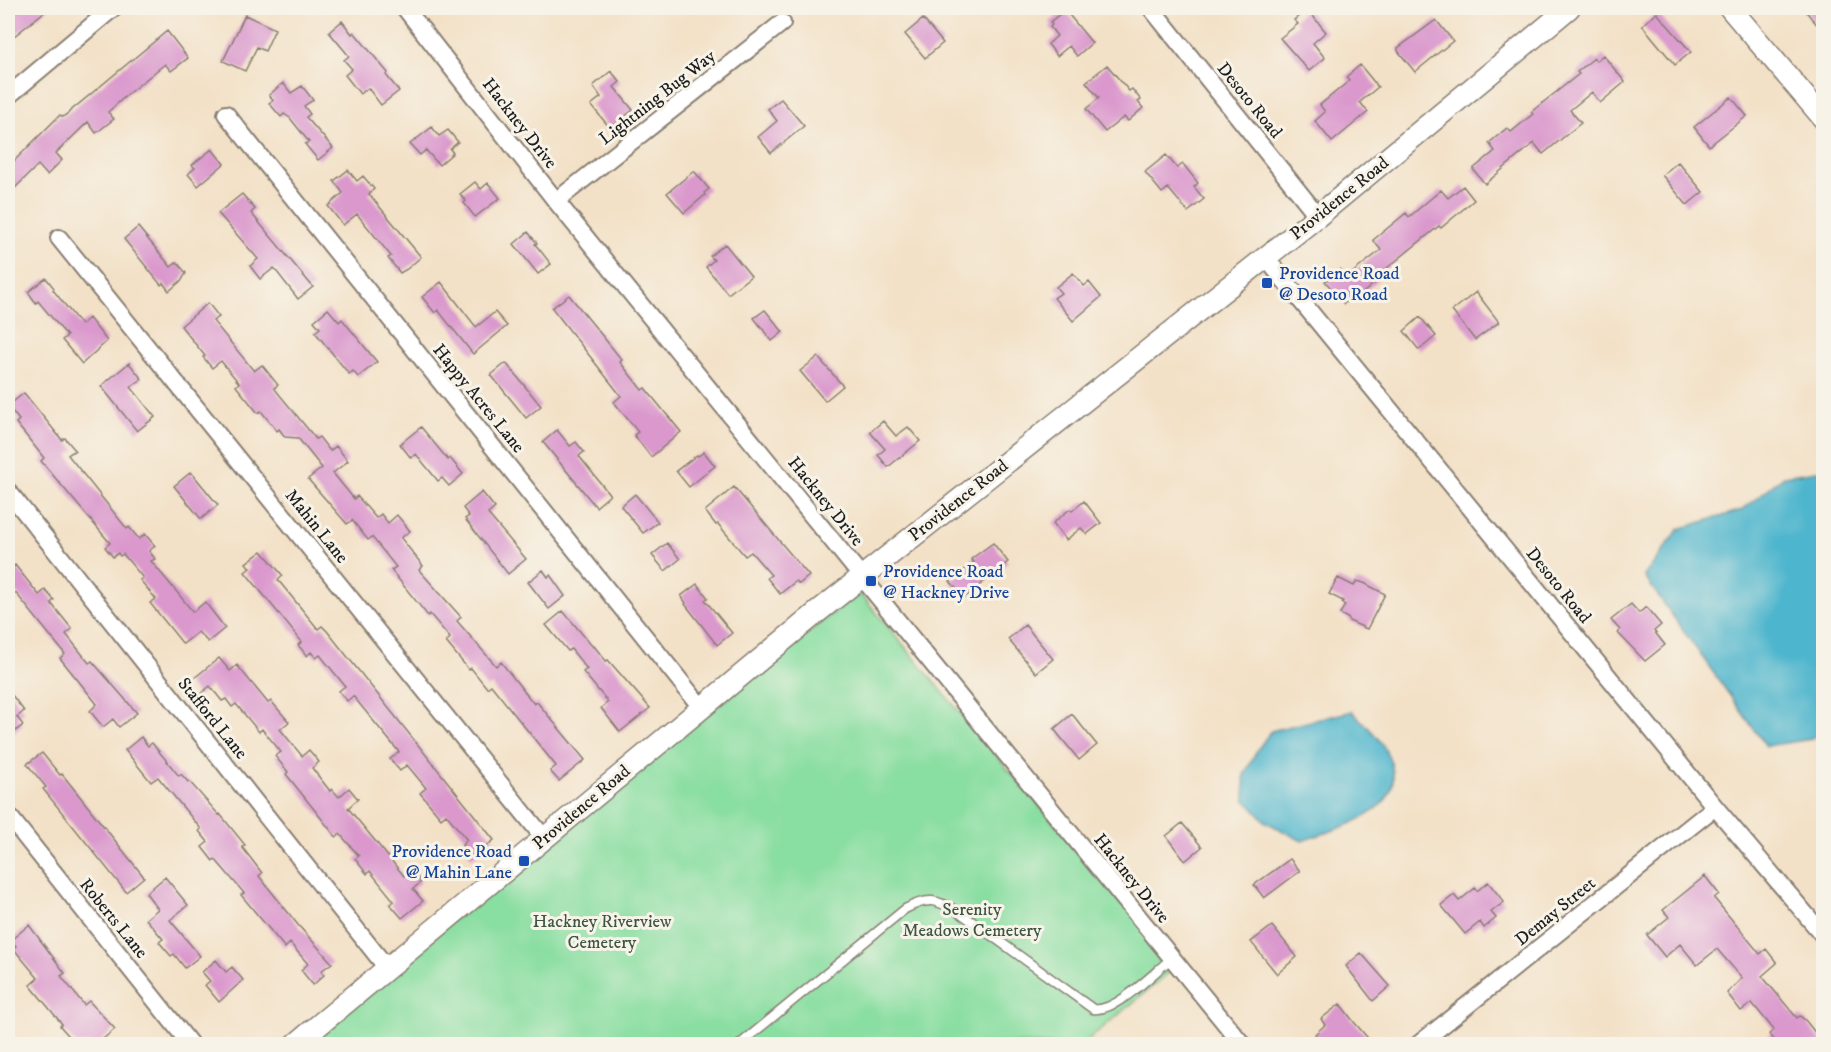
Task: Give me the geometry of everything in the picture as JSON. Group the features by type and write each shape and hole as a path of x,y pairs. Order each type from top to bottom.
{"street":[{"path":"8,96 113,8"},
{"name":"Hackney Drive","path":"405,8 556,201 1242,1044"},
{"name":"Desoto Road","path":"1151,8 1318,216"},
{"name":"Providence Road","path":"296,1044 701,707 862,576 1266,258 1569,8"},
{"path":"1730,8 1824,119"},
{"name":"Lightning Bug Way","path":"556,201 782,24"},
{"name":"Happy Acres Lane","path":"226,114 701,707"},
{"name":"Mahin Lane","path":"59,238 544,838"},
{"name":"Desoto Road","path":"1266,258 1715,807 1824,936"},
{"name":"Stafford Lane","path":"8,491 387,968"},
{"name":"Demay Street","path":"1419,1044 1715,807"},
{"name":"Roberts Lane","path":"8,815 190,1044"}],"lane":[{"path":"740,1044 906,909 928,900 938,901 959,912 1093,1009 1105,1009 1120,1001 1172,958"}],"green space":[{"path":"859,592 987,745 1178,965 1083,1044 299,1044"}],"water":[{"path":"1823,470 1823,730 1812,739 1766,746 1644,576 1679,529 1742,510 1784,476"},
{"path":"1352,711 1382,744 1393,770 1392,787 1384,801 1372,812 1355,821 1302,841 1266,822 1245,800 1244,775 1271,731"}],"building":[{"path":"8,8 49,8 8,41"},
{"path":"1803,8 1824,8 1824,33"},
{"path":"1307,9 1326,32 1313,43 1325,58 1309,71 1280,38 1298,24 1294,20"},
{"path":"1065,10 1092,43 1077,56 1069,46 1057,56 1048,44 1057,36 1050,27 1052,25 1050,22"},
{"path":"1657,13 1691,52 1675,65 1642,25"},
{"path":"245,15 275,29 265,51 257,47 245,71 223,61"},
{"path":"923,19 943,43 925,58 905,34"},
{"path":"1436,20 1453,41 1415,72 1398,48"},
{"path":"342,21 388,73 386,75 399,91 381,105 368,88 360,94 345,75 352,69 344,60 349,56 329,32"},
{"path":"167,31 188,58 171,71 165,64 130,92 108,112 114,119 96,133 88,122 56,153 62,160 47,175 38,165 8,195 8,167 60,115 63,117"},
{"path":"1603,55 1625,82 1600,103 1592,92 1570,110 1581,123 1543,154 1534,143 1485,184 1473,169 1495,151 1489,143 1507,128 1511,132 1533,114 1531,112 1579,74 1577,72 1594,58 1596,61"},
{"path":"1107,65 1129,91 1132,89 1141,100 1138,102 1143,108 1128,121 1124,117 1105,132 1086,109 1099,98 1086,82"},
{"path":"1360,65 1378,87 1360,102 1368,112 1332,142 1315,121 1325,112 1320,105 1349,81 1346,77"},
{"path":"611,71 620,82 614,87 633,110 610,128 591,105 601,97 593,86"},
{"path":"283,83 291,93 302,86 313,100 304,106 310,114 306,117 333,148 318,160 305,144 309,142 290,118 284,114 281,117 269,103 273,100 269,95"},
{"path":"1731,97 1747,116 1709,146 1694,127"},
{"path":"781,99 804,126 771,153 758,137 777,121 768,109"},
{"path":"432,127 439,136 448,130 458,142 450,149 453,153 439,165 426,150 420,155 410,144"},
{"path":"212,149 224,164 198,186 188,174 195,168 192,165"},
{"path":"1166,155 1177,168 1183,164 1198,183 1194,187 1204,199 1188,212 1168,188 1162,193 1145,172"},
{"path":"1678,162 1703,192 1687,205 1662,175"},
{"path":"348,170 357,181 363,176 374,189 369,194 421,257 400,273 388,258 391,256 357,214 343,225 328,206 343,193 334,181"},
{"path":"694,171 709,189 684,213 667,193"},
{"path":"475,182 481,189 488,183 500,198 475,217 460,194"},
{"path":"1463,186 1474,200 1381,273 1376,278 1378,280 1357,298 1355,295 1344,304 1325,281 1340,269 1347,277 1381,250 1373,240 1406,213 1409,217 1441,190 1448,198"},
{"path":"242,194 255,209 251,213 313,287 298,299 274,268 260,279 250,266 258,259 218,213"},
{"path":"138,227 171,267 177,262 186,273 182,280 169,291 163,283 161,285 124,239"},
{"path":"528,232 551,264 538,274 514,244"},
{"path":"725,244 751,276 728,294 706,267 714,260 710,256"},
{"path":"1073,273 1084,286 1089,282 1101,297 1073,321 1054,298 1061,293 1056,287"},
{"path":"46,278 81,325 89,318 107,341 82,364 62,340 67,336 28,292"},
{"path":"441,282 476,327 495,312 507,326 473,354 438,310 435,313 422,297"},
{"path":"1476,292 1499,322 1475,340 1452,311"},
{"path":"569,295 622,360 620,362 642,390 645,388 681,432 651,457 634,435 638,432 614,402 621,396 552,308"},
{"path":"208,303 219,317 213,321 254,371 262,365 278,385 274,388 316,439 319,437 330,451 336,446 348,461 333,473 354,499 357,496 376,518 381,514 388,523 397,515 410,531 401,538 423,566 419,570 461,617 457,621 496,666 501,662 534,704 537,702 585,760 559,781 550,771 556,766 491,685 487,688 446,642 450,638 430,614 428,616 391,570 396,567 372,537 368,540 352,520 347,524 308,479 322,468 298,438 285,437 279,429 277,431 261,411 258,413 236,386 239,383 221,361 212,368 203,357 205,356 181,326"},
{"path":"328,309 339,322 342,319 377,362 358,377 353,371 349,374 315,332 320,328 314,321"},
{"path":"765,310 783,332 772,341 754,318"},
{"path":"1420,317 1436,336 1419,350 1404,331"},
{"path":"818,357 843,386 825,401 800,371"},
{"path":"129,363 142,379 131,387 155,417 137,431 101,386"},
{"path":"506,363 541,406 526,418 491,375"},
{"path":"24,393 62,440 65,438 75,450 68,455 127,529 129,527 139,539 145,534 155,546 149,551 155,559 151,561 193,612 205,602 225,628 208,642 198,632 183,644 150,603 156,599 140,580 143,578 123,554 120,556 118,553 113,557 105,547 110,543 41,461 44,458 16,423 19,420 8,406"},
{"path":"883,421 896,436 908,427 920,441 888,467 878,455 885,449 870,432"},
{"path":"421,427 448,460 450,458 463,474 449,486 442,478 438,481 416,454 411,458 400,444"},
{"path":"557,430 570,446 576,442 584,452 579,456 610,495 596,507 543,442"},
{"path":"704,452 715,466 689,487 676,471"},
{"path":"191,472 218,505 201,519 174,486"},
{"path":"734,487 809,576 799,584 796,581 780,594 767,578 771,575 751,552 745,556 705,511"},
{"path":"482,492 495,508 488,514 526,559 508,574 465,519 469,516 463,508"},
{"path":"635,494 658,522 643,533 621,506"},
{"path":"1084,501 1101,523 1087,534 1081,528 1066,540 1053,523"},
{"path":"667,543 680,559 665,571 652,555"},
{"path":"993,543 1008,562 964,598 950,581 974,562 971,559"},
{"path":"262,551 283,576 278,580 318,629 322,626 327,631 494,840 472,858 462,845 467,840 446,814 441,818 420,793 426,788 407,765 400,771 390,759 399,752 353,696 347,701 339,691 345,686 320,655 316,658 311,652 307,656 298,645 302,642 245,572 250,568 246,563"},
{"path":"15,565 39,595 45,590 54,600 51,603 72,629 66,634 89,663 92,661 137,713 119,727 113,719 103,727 90,711 97,704 60,658 65,654 16,593 8,600 8,571"},
{"path":"543,570 548,577 550,575 565,596 549,609 528,582"},
{"path":"1338,578 1354,586 1357,581 1364,583 1385,594 1367,629 1340,614 1345,605 1343,601 1329,594"},
{"path":"697,584 708,598 705,600 732,633 717,645 681,596"},
{"path":"1631,604 1639,613 1646,607 1661,625 1654,631 1665,645 1645,661 1618,633 1620,630 1611,620"},
{"path":"563,611 650,708 620,732 601,708 608,702 583,672 587,669 571,649 568,651 546,625"},
{"path":"1025,625 1053,659 1036,673 1008,639"},
{"path":"219,658 230,671 237,665 268,703 271,701 289,722 280,729 302,756 309,750 319,762 312,768 330,791 332,789 339,797 349,788 358,799 348,808 404,876 411,870 421,882 413,889 423,901 402,918 390,904 394,901 370,871 367,874 355,859 359,856 340,834 336,837 286,774 288,772 275,756 281,752 262,729 259,732 236,704 232,707 226,699 222,701 210,686 198,696 188,683"},
{"path":"8,690 24,711 17,717 23,725 8,737"},
{"path":"1072,714 1097,745 1079,760 1054,729"},
{"path":"141,737 148,746 152,743 179,776 181,774 189,781 220,814 245,845 242,847 262,873 259,876 332,963 321,971 324,975 313,985 301,970 308,964 290,943 285,948 241,895 244,893 202,847 208,842 199,831 201,829 158,777 151,782 125,750"},
{"path":"42,753 60,775 62,774 144,877 126,892 43,789 46,787 27,764"},
{"path":"1182,823 1202,847 1185,861 1166,836"},
{"path":"1290,859 1300,871 1264,898 1254,885"},
{"path":"1705,876 1719,894 1714,898 1760,954 1766,949 1777,963 1762,976 1797,1018 1800,1016 1806,1021 1824,1044 1778,1044 1769,1034 1774,1030 1752,1003 1741,1011 1727,993 1742,978 1717,949 1697,965 1680,944 1665,957 1647,935 1669,917 1663,910"},
{"path":"165,877 188,905 170,920 200,956 185,968 174,954 171,956 159,942 163,939 146,919 158,909 146,893"},
{"path":"1488,882 1504,902 1491,912 1496,918 1484,928 1480,922 1465,934 1441,905 1454,895 1459,901 1475,888 1477,891"},
{"path":"29,925 65,973 61,976 84,1005 89,1001 115,1029 97,1044 76,1044 30,985 38,978 13,948 16,946 11,940"},
{"path":"1272,926 1297,957 1277,974 1251,942"},
{"path":"1361,953 1390,986 1373,1001 1346,966"},
{"path":"216,960 226,972 232,967 243,980 219,1002 205,985 210,981 202,972"},
{"path":"1340,1004 1373,1044 1323,1044 1315,1034 1325,1025 1321,1019"}],"place":[{"name":"Providence Road @ Desoto Road","path":"1267,283"},
{"name":"Providence Road @ Hackney Drive","path":"871,581"},
{"name":"Providence Road @ Mahin Lane","path":"524,861"}],"park label":[{"name":"Serenity Meadows Cemetery","path":"972,919"},
{"name":"Hackney Riverview Cemetery","path":"602,931"}]}
